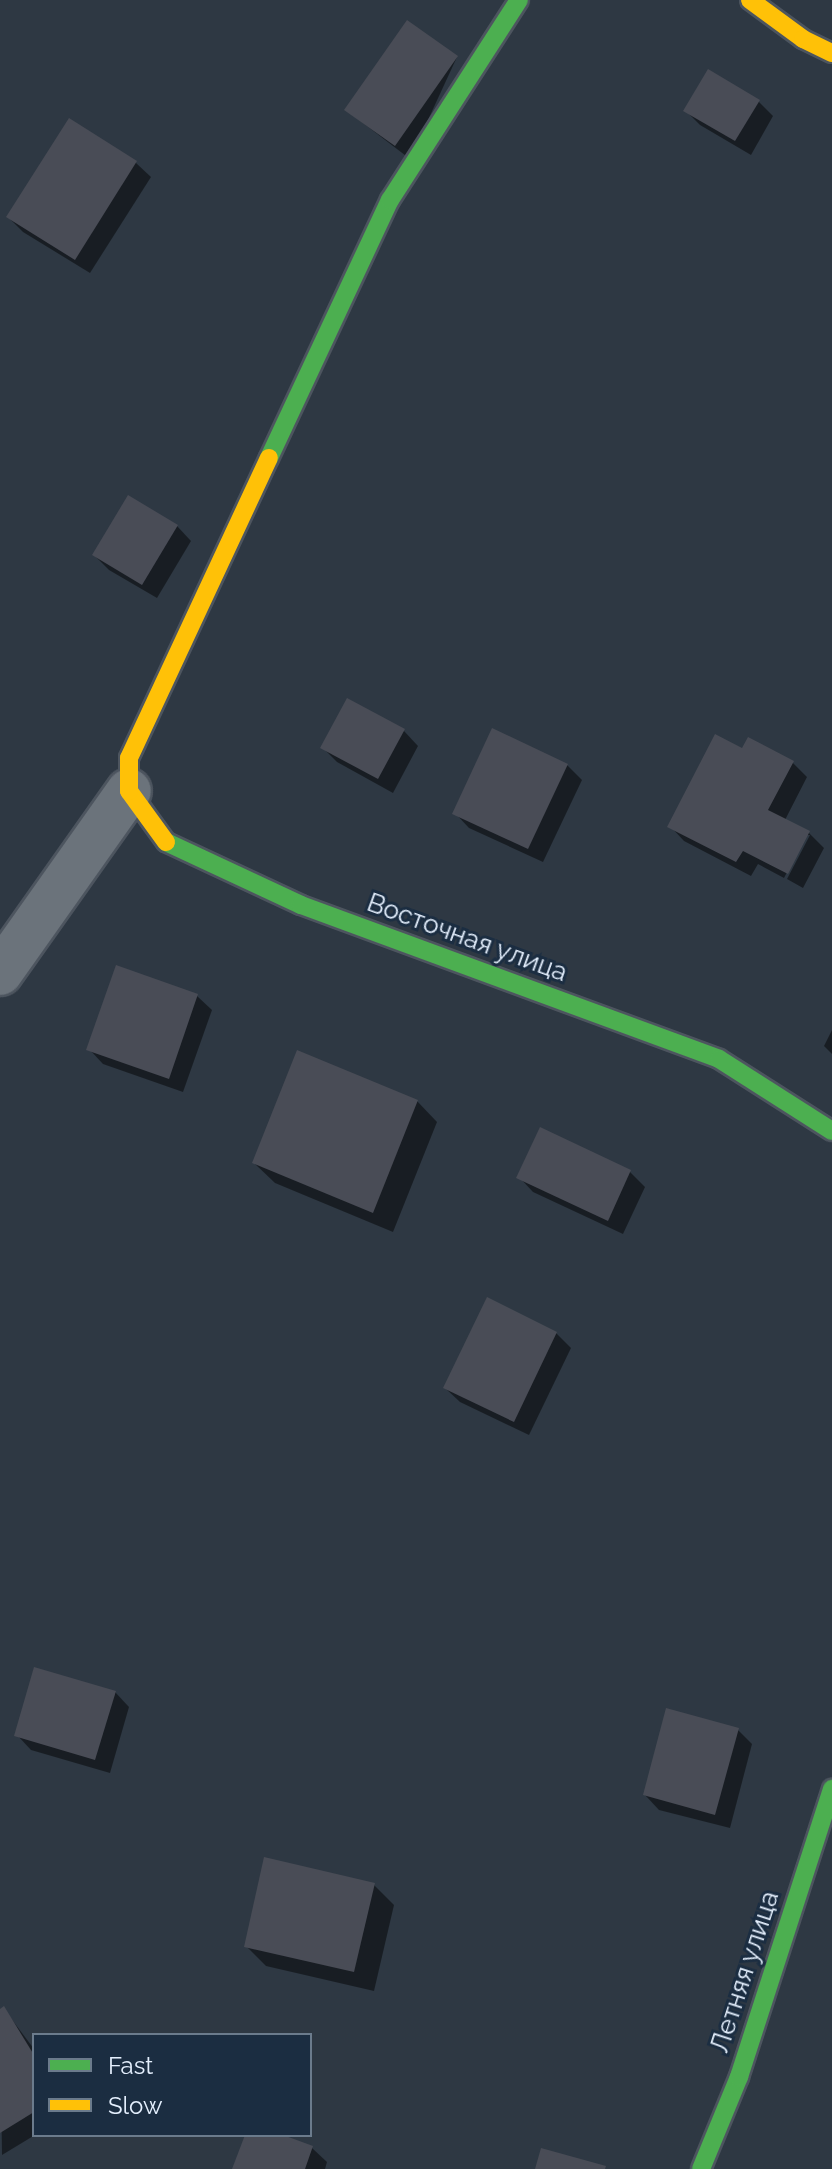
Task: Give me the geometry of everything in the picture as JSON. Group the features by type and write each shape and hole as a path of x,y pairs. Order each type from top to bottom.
{"street":[{"path":"0,973 129,774 390,200 519,0"},
{"path":"750,0 803,39 832,53"},
{"name":"Восточная улица","path":"129,774 169,846 301,905 719,1059 832,1131"},
{"name":"Летняя улица","path":"701,2169 739,2077 832,1789"}],"building":[{"path":"407,20 458,56 395,146 344,110"},
{"path":"708,69 760,100 735,141 683,111"},
{"path":"69,118 137,161 75,260 6,217"},
{"path":"128,495 178,525 142,585 92,555"},
{"path":"347,698 405,729 378,779 320,748"},
{"path":"492,728 568,764 528,849 452,814"},
{"path":"715,734 742,748 748,737 794,761 768,810 810,831 788,874 743,851 736,862 667,827"},
{"path":"116,965 198,994 169,1079 86,1050"},
{"path":"297,1050 418,1100 373,1213 252,1163"},
{"path":"540,1127 631,1170 608,1221 516,1178"},
{"path":"487,1297 557,1332 514,1422 443,1388"},
{"path":"34,1667 116,1691 95,1760 14,1736"},
{"path":"666,1708 739,1728 715,1815 643,1795"},
{"path":"264,1857 375,1883 354,1972 244,1947"},
{"path":"4,2006 32,2052 32,2113 0,2133 0,2009"},
{"path":"244,2137 288,2137 313,2146 305,2169 232,2169"},
{"path":"541,2148 606,2166 605,2169 535,2169"}],"traffic: fast":[{"path":"269,458 390,200 519,0"},
{"path":"166,842 301,905 719,1059 832,1131"},
{"path":"701,2169 739,2077 832,1789"}],"traffic: slow":[{"path":"750,0 803,39 832,53"},
{"path":"166,842 129,791 129,758 269,458"}]}
